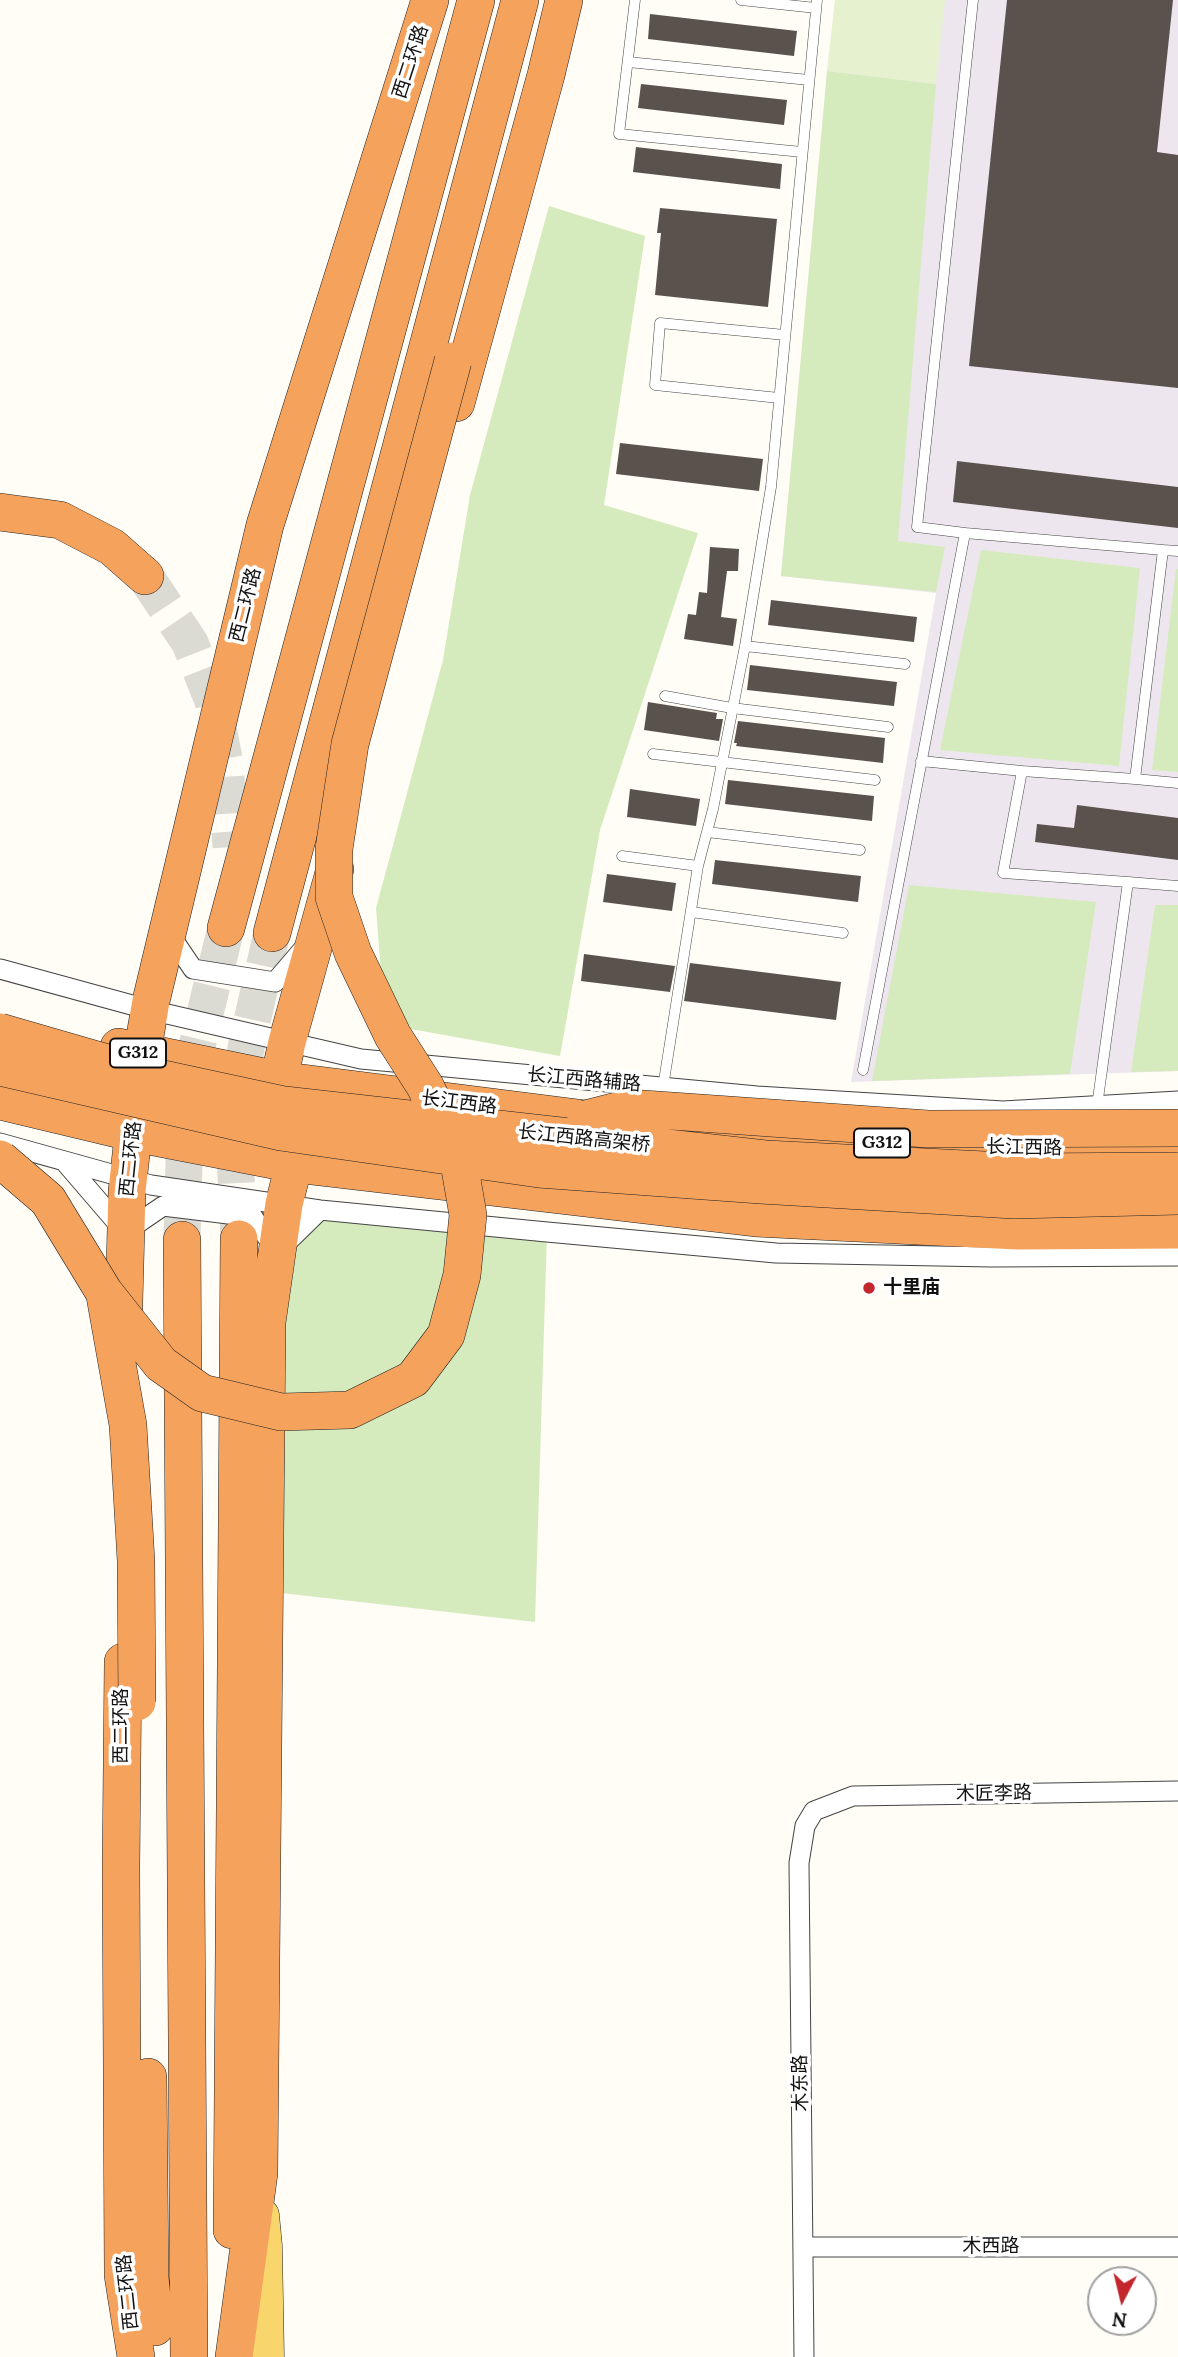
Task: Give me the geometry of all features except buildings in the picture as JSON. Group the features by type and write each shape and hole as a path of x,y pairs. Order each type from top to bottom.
{"highway":[{"name":"西二环路","path":"135,2357 123,2262 120,1454 125,1232 142,1054 167,932 265,525 430,0"},
{"path":"230,847 229,914 476,0"},
{"path":"272,933 520,0"},
{"path":"0,1159 48,1200 104,1292 161,1364 202,1393 281,1412 350,1410 413,1378 446,1335 462,1275 468,1215 457,1151 425,1086 393,1036 353,953 334,897 334,849 350,744 540,51 549,0"},
{"path":"232,2357 259,2173 267,1322 285,1204 294,1164 279,1080 434,484 564,0"},
{"path":"0,512 60,520 112,547 145,576"},
{"name":"长江西路","path":"0,1013 142,1054 279,1080 586,1119 759,1138 1034,1149 1178,1147"},
{"name":"长江西路高架桥","path":"0,1032 159,1078 284,1105 765,1159 1024,1172 1178,1171"},
{"name":"长江西路高架桥","path":"0,1066 281,1132 539,1169 1014,1200 1178,1196"},
{"path":"0,1101 134,1133 294,1164 755,1218 1018,1231 1178,1230"},
{"path":"586,1119 629,1108 928,1129 1178,1128"},
{"path":"597,1199 766,1234 994,1246 1178,1245"},
{"path":"232,2357 239,1239"},
{"path":"182,1240 189,2357"},
{"path":"104,1292 128,1424 136,1561 137,1702 146,1936 149,2277 158,2357"}],"main road":[{"path":"259,2173 266,2246 268,2357"}],"street":[{"path":"167,932 192,968 275,982 317,933"},
{"name":"长江西路辅路","path":"0,969 150,1010 361,1059 757,1096 1003,1111 1178,1101"},
{"path":"0,1143 151,1185 320,1210 776,1254 1178,1256"},
{"path":"64,1161 125,1232 163,1206 253,1217 277,1252 320,1210"},
{"name":"木匠李路","path":"814,1811 853,1796 1178,1791"},
{"name":"木东路","path":"804,2357 799,1863 805,1826 814,1811"},
{"name":"木西路","path":"803,2247 1178,2246"}],"lane":[{"path":"635,0 620,134 802,152"},
{"path":"663,1087 698,866 745,646 771,487 816,4 741,0"},
{"path":"973,0 917,527 1178,551"},
{"path":"628,62 809,80"},
{"path":"779,398 655,385 660,323 785,335"},
{"path":"863,1070 965,533"},
{"path":"1135,779 1163,550"},
{"path":"745,646 905,664"},
{"path":"665,696 732,708 888,727"},
{"path":"653,754 875,780"},
{"path":"922,761 1178,783"},
{"path":"1022,771 1003,873 1178,886"},
{"path":"707,832 860,850"},
{"path":"622,856 698,866"},
{"path":"1097,1106 1128,883"},
{"path":"691,912 843,933"}],"shaded area":[{"path":"835,0 1178,0 1178,1071 851,1082 936,593 781,576"}],"green space":[{"path":"835,0 945,0 936,84 827,71"},
{"path":"827,71 936,84 898,541 945,547 936,592 781,576"},
{"path":"549,206 645,236 604,505 698,533 600,830 560,1056 411,1029 381,974 376,908 443,660 470,495"},
{"path":"981,550 1140,568 1119,766 940,750"},
{"path":"1178,569 1178,772 1152,770"},
{"path":"909,885 1096,902 1070,1074 872,1081"},
{"path":"1155,905 1178,905 1178,1071 1131,1072"},
{"path":"320,1210 547,1232 535,1622 264,1591 277,1252"}],"tunnel":[{"path":"145,576 190,643 213,701 225,764 231,847"},
{"path":"182,1240 185,1124 198,1042 226,928"},
{"path":"239,1238 234,1133 246,1048 272,933"}],"place":[{"name":"十里庙","path":"869,1288"}]}
